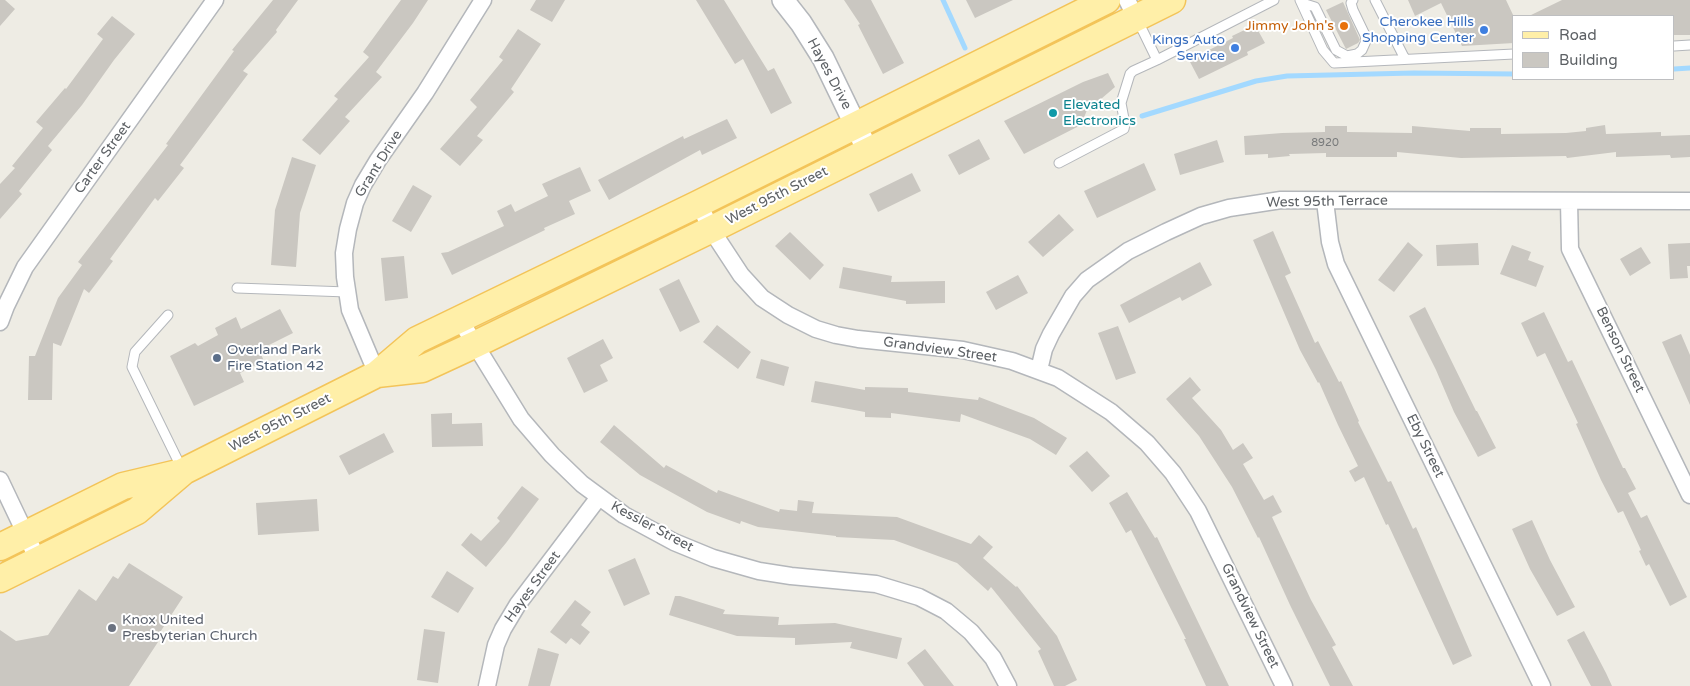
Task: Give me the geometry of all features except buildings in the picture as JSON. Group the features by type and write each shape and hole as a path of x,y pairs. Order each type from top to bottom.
{"main road":[{"name":"West 95th Street","path":"0,579 137,511 184,472 377,374 417,340 698,204 1107,0"},
{"name":"West 95th Street","path":"377,374 422,369 476,344 868,151 1132,9 1172,0"},
{"name":"West 95th Street","path":"0,547 123,486 184,472"}],"street":[{"name":"Carter Street","path":"0,322 25,267 215,0"},
{"name":"Grant Drive","path":"377,374 350,310 345,277 344,253 348,229 358,197 378,160 425,93 483,0"},
{"name":"Hayes Drive","path":"783,0 801,23 823,58 868,151"},
{"name":"West 95th Terrace","path":"1038,370 1050,334 1073,296 1087,280 1128,251 1201,216 1229,208 1281,200 1690,201"},
{"name":"Eby Street","path":"1325,200 1330,242 1336,264 1542,686"},
{"name":"Benson Street","path":"1569,200 1570,249 1690,495"},
{"name":"Grandview Street","path":"698,204 741,275 751,287 774,307 816,329 858,339 963,350 1012,361 1058,378 1111,412 1147,443 1173,473 1198,511 1284,686"},
{"name":"Kessler Street","path":"460,320 521,419 552,455 599,497 624,515 674,542 713,558 759,571 876,584 919,597 946,611 971,632 993,658 1008,686"},
{"path":"0,480 38,560"},
{"name":"Hayes Street","path":"487,686 496,645 513,612 599,497"}],"lane":[{"path":"1059,163 1124,129 1125,124 1121,103 1130,74 1133,71 1274,0"},
{"path":"1301,2 1315,7 1336,50 1347,56 1357,54 1362,50 1366,41 1353,10 1351,3 1353,0"},
{"path":"1375,0 1405,59"},
{"path":"1301,2 1323,50 1334,62 1512,54"},
{"path":"1132,9 1156,60"},
{"path":"1675,46 1690,45"},
{"path":"237,288 347,292"},
{"path":"168,315 135,352 132,367 184,472"}],"waterway":[{"path":"943,0 965,48"},
{"path":"1675,69 1690,68"},
{"path":"1142,116 1256,81 1287,76 1414,73 1512,74"}],"place":[{"name":"Jimmy John's","path":"1344,26"},
{"name":"Cherokee Hills Shopping Center","path":"1484,30"},
{"name":"Kings Auto Service","path":"1235,48"},
{"name":"Elevated Electronics","path":"1053,113"},
{"name":"Overland Park Fire Station 42","path":"217,358"},
{"name":"Knox United Presbyterian Church","path":"112,628"}]}
